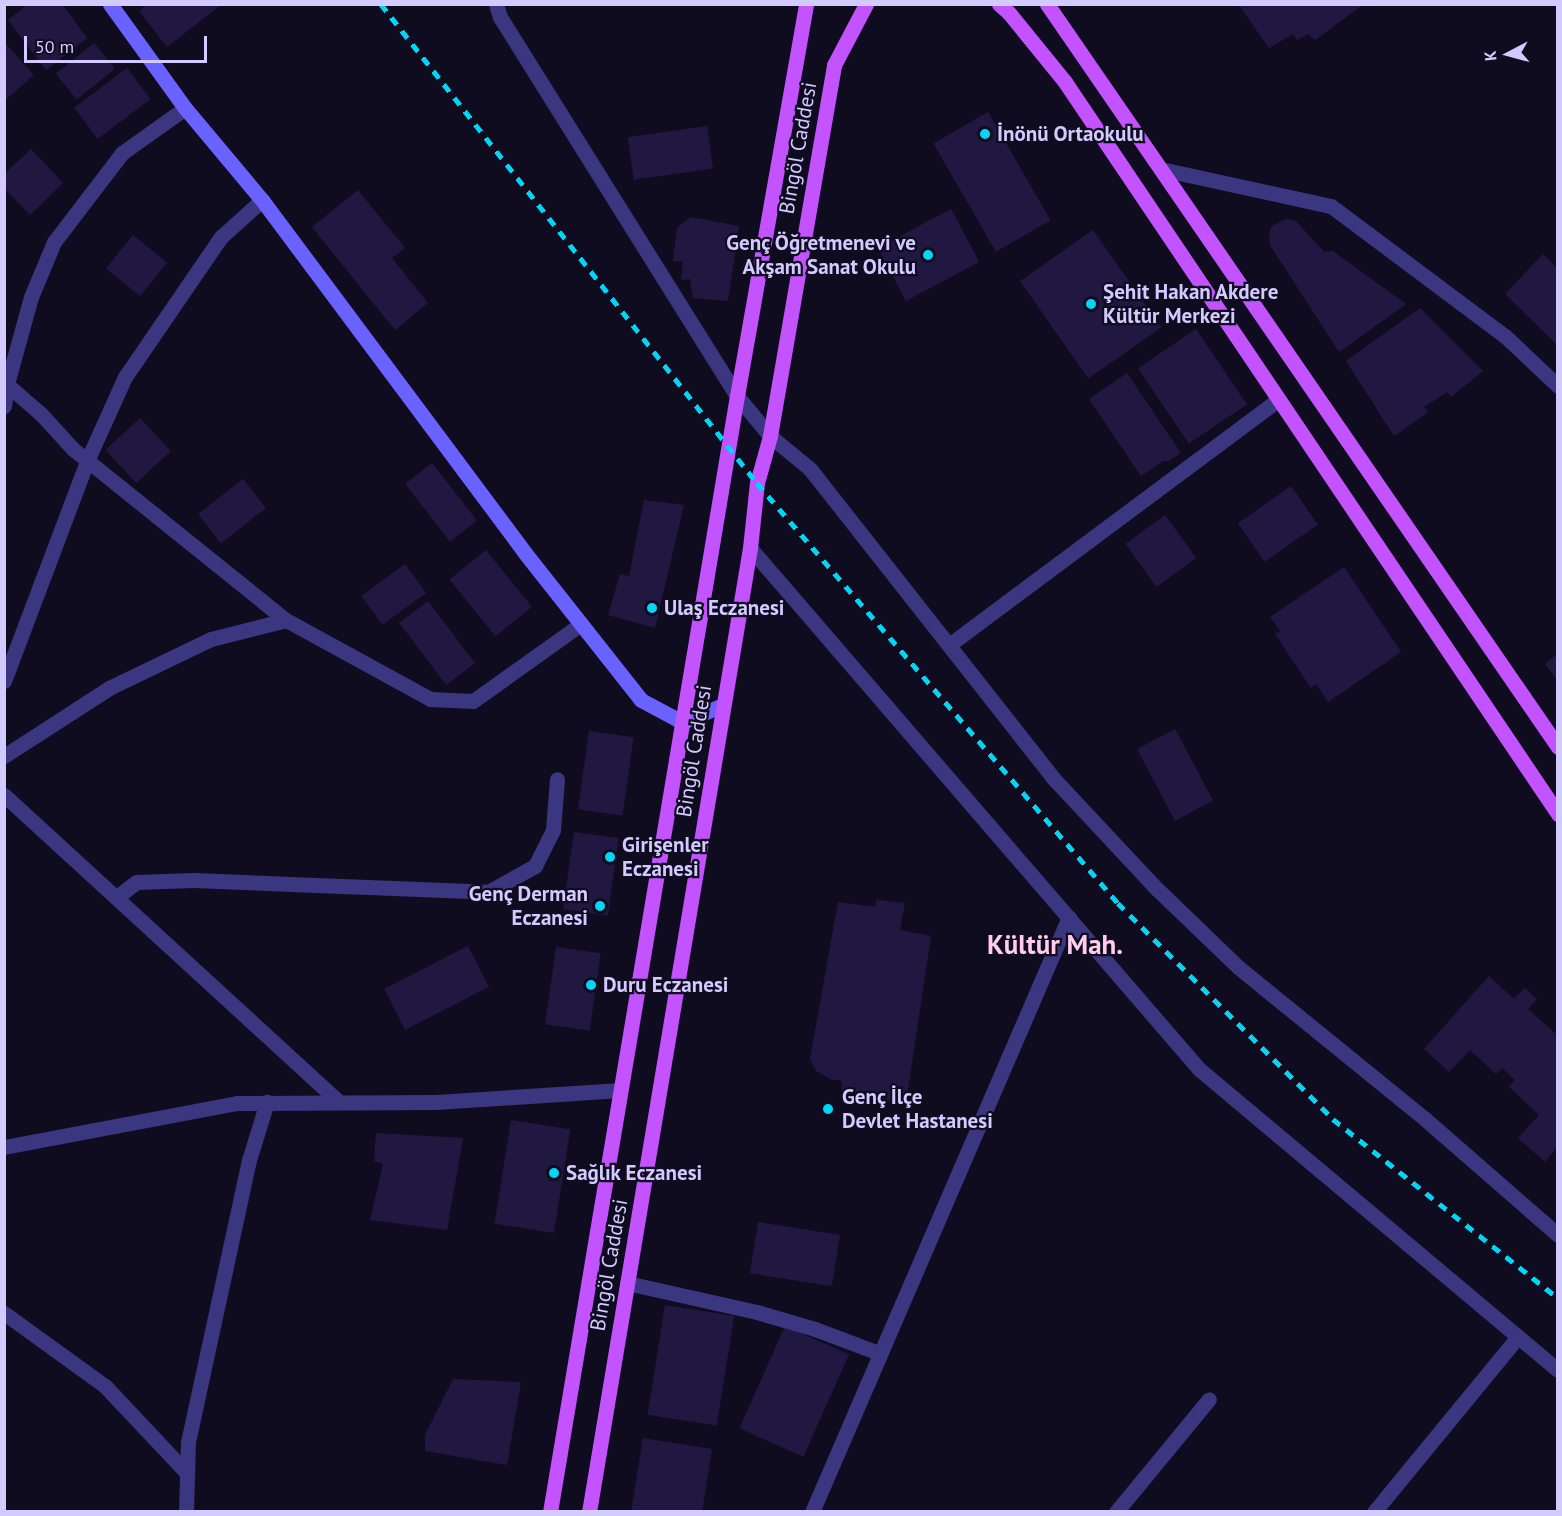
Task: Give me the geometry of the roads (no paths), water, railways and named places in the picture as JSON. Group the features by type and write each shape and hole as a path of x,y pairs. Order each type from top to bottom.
{"main road":[{"name":"Bingöl Caddesi","path":"550,1512 737,396 806,4"},
{"name":"Bingöl Caddesi","path":"589,1512 750,548 757,483 770,436 834,65 866,4"},
{"path":"999,4 1009,13 1065,82 1557,814"},
{"path":"1047,4 1557,747"}],"street":[{"path":"110,4 185,108 262,200 518,543 641,700 682,722 723,705"},
{"path":"496,4 500,17 737,396 770,436 810,470 1054,779 1157,889 1238,968 1425,1119 1557,1235"},
{"path":"4,406 6,383 31,297 54,242 123,153 185,108"},
{"path":"1161,169 1331,206 1504,336 1556,382"},
{"path":"4,681 87,461 125,377 221,237 262,200"},
{"path":"6,383 41,414 87,461 286,620 430,699 473,701 581,624"},
{"path":"949,645 1278,400"},
{"path":"750,548 1199,1069 1557,1370"},
{"path":"4,756 109,688 129,678 211,639 286,620"},
{"path":"117,897 136,882 193,880 488,892 535,866 553,830 557,779"},
{"path":"4,795 339,1102"},
{"path":"812,1512 1069,917"},
{"path":"4,1147 237,1103 436,1102 621,1090"},
{"path":"186,1512 188,1442 249,1160 267,1102"},
{"path":"627,1283 757,1312 815,1329 879,1353"},
{"path":"4,1313 105,1386 187,1473"},
{"path":"1374,1512 1518,1337"},
{"path":"1116,1512 1209,1399"}],"railway":[{"path":"381,4 757,483 1118,903 1333,1119 1558,1298"}],"place":[{"name":"İnönü Ortaokulu","path":"985,134"},
{"name":"Genç Öğretmenevi ve Akşam Sanat Okulu","path":"928,255"},
{"name":"Şehit Hakan Akdere Kültür Merkezi","path":"1091,304"},
{"name":"Ulaş Eczanesi","path":"652,608"},
{"name":"Girişenler Eczanesi","path":"610,857"},
{"name":"Genç Derman Eczanesi","path":"600,906"},
{"name":"Duru Eczanesi","path":"591,985"},
{"name":"Genç İlçe Devlet Hastanesi","path":"828,1109"},
{"name":"Sağlık Eczanesi","path":"554,1173"}],"district":[{"name":"Kültür Mah.","path":"1055,945"}]}
